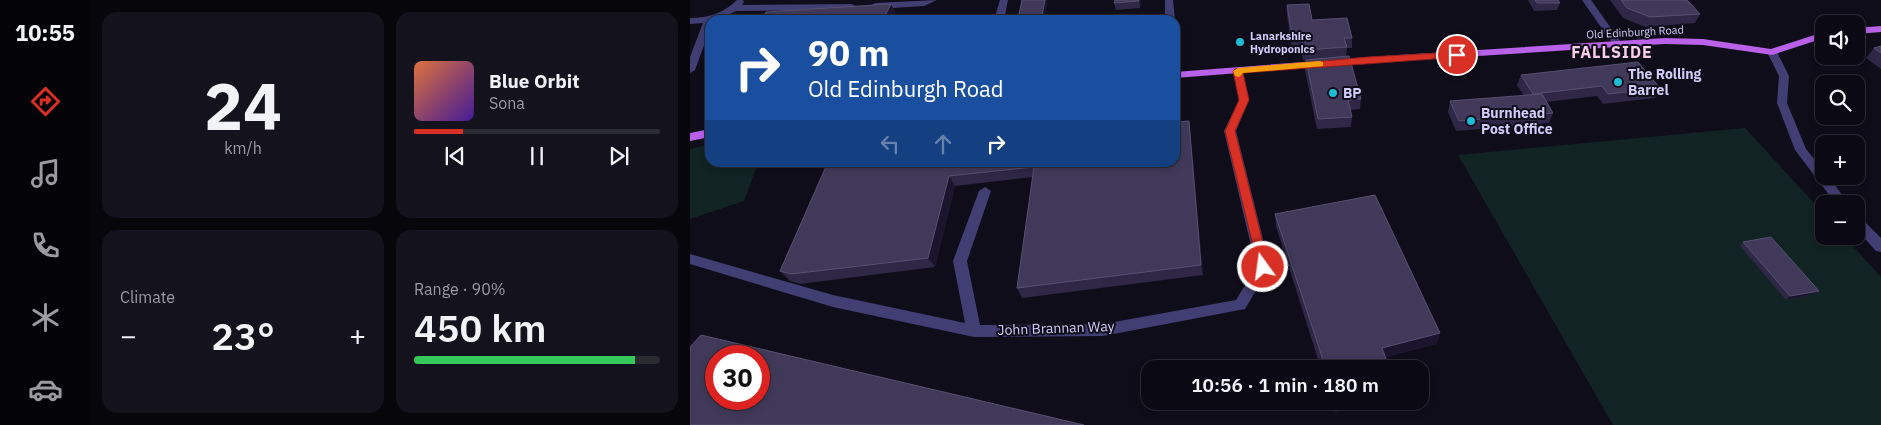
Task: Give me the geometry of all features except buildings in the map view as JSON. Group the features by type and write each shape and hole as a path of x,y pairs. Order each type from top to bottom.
{"main road":[{"path":"1865,30 1881,29"},
{"name":"Old Edinburgh Road","path":"1180,75 1368,60 1665,41 1703,42 1772,52 1815,38"},
{"path":"690,137 705,134"}],"street":[{"path":"717,15 738,4 814,8 924,3 933,0"},
{"path":"1000,15 1004,0"},
{"path":"1169,0 1170,15"},
{"path":"1586,0 1618,45"},
{"path":"690,21 705,19"},
{"path":"690,70 705,30"},
{"path":"1772,52 1784,76 1782,103 1801,150 1836,195"},
{"name":"John Brannan Way","path":"690,259 833,301 974,331 1103,330 1240,306 1263,267 1230,131 1244,100 1238,71"},
{"path":"974,331 960,261 986,191"},
{"path":"1865,230 1881,247"}],"shaded area":[{"path":"1745,128 1815,204 1815,245 1852,245 1881,277 1881,425 1613,425 1458,155"},
{"path":"705,145 705,167 757,167 744,201 690,219 690,149"}],"slow traffic":[{"path":"1239,74 1238,71 1319,64"}],"place":[{"name":"Lanarkshire Hydroponics","path":"1240,42"},
{"name":"The Rolling Barrel","path":"1618,82"},
{"name":"BP","path":"1333,93"},
{"name":"Burnhead Post Office","path":"1471,121"}],"district":[{"name":"FALLSIDE","path":"1612,52"}],"route":[{"path":"1263,267 1230,131 1244,100 1238,71 1457,55"}]}
